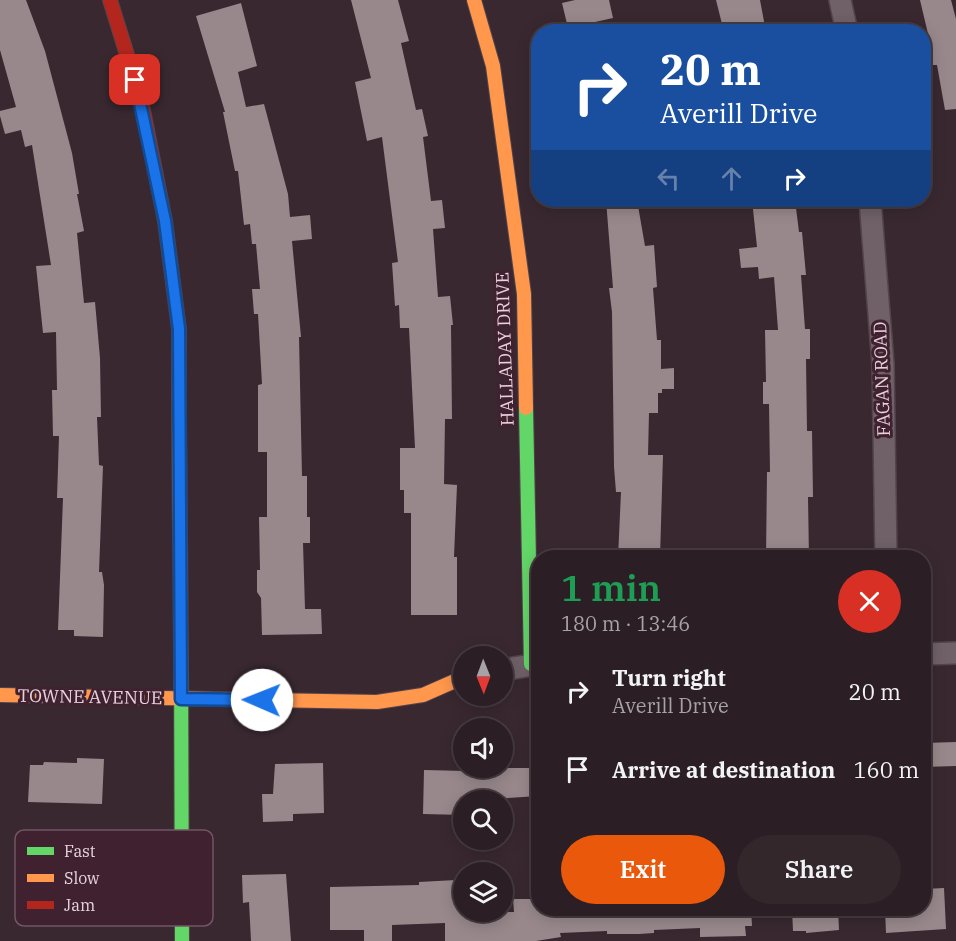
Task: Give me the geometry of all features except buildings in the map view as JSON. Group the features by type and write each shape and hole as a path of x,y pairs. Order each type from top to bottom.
{"street":[{"path":"110,0 141,100 165,221 179,329 182,830"},
{"name":"HALLADAY DRIVE","path":"474,0 493,66 524,294 532,550"},
{"path":"840,0 845,24"},
{"name":"FAGAN ROAD","path":"871,207 883,364 886,550"},
{"path":"931,654 956,653"},
{"path":"513,668 531,665"},
{"name":"TOWNE AVENUE","path":"0,695 377,702 423,695 453,682"},
{"path":"182,926 182,941"}],"traffic: fast":[{"path":"526,408 531,664"},
{"path":"181,652 182,830"},
{"path":"182,926 182,941"}],"traffic: slow":[{"path":"474,0 493,66 524,294 526,408"},
{"path":"179,414 181,652"},
{"path":"0,695 377,702 423,695 453,682"}],"traffic: jam":[{"path":"110,0 141,100 165,221 179,329 179,414"}],"route":[{"path":"135,80 165,221 179,329 181,699 262,700"}]}
